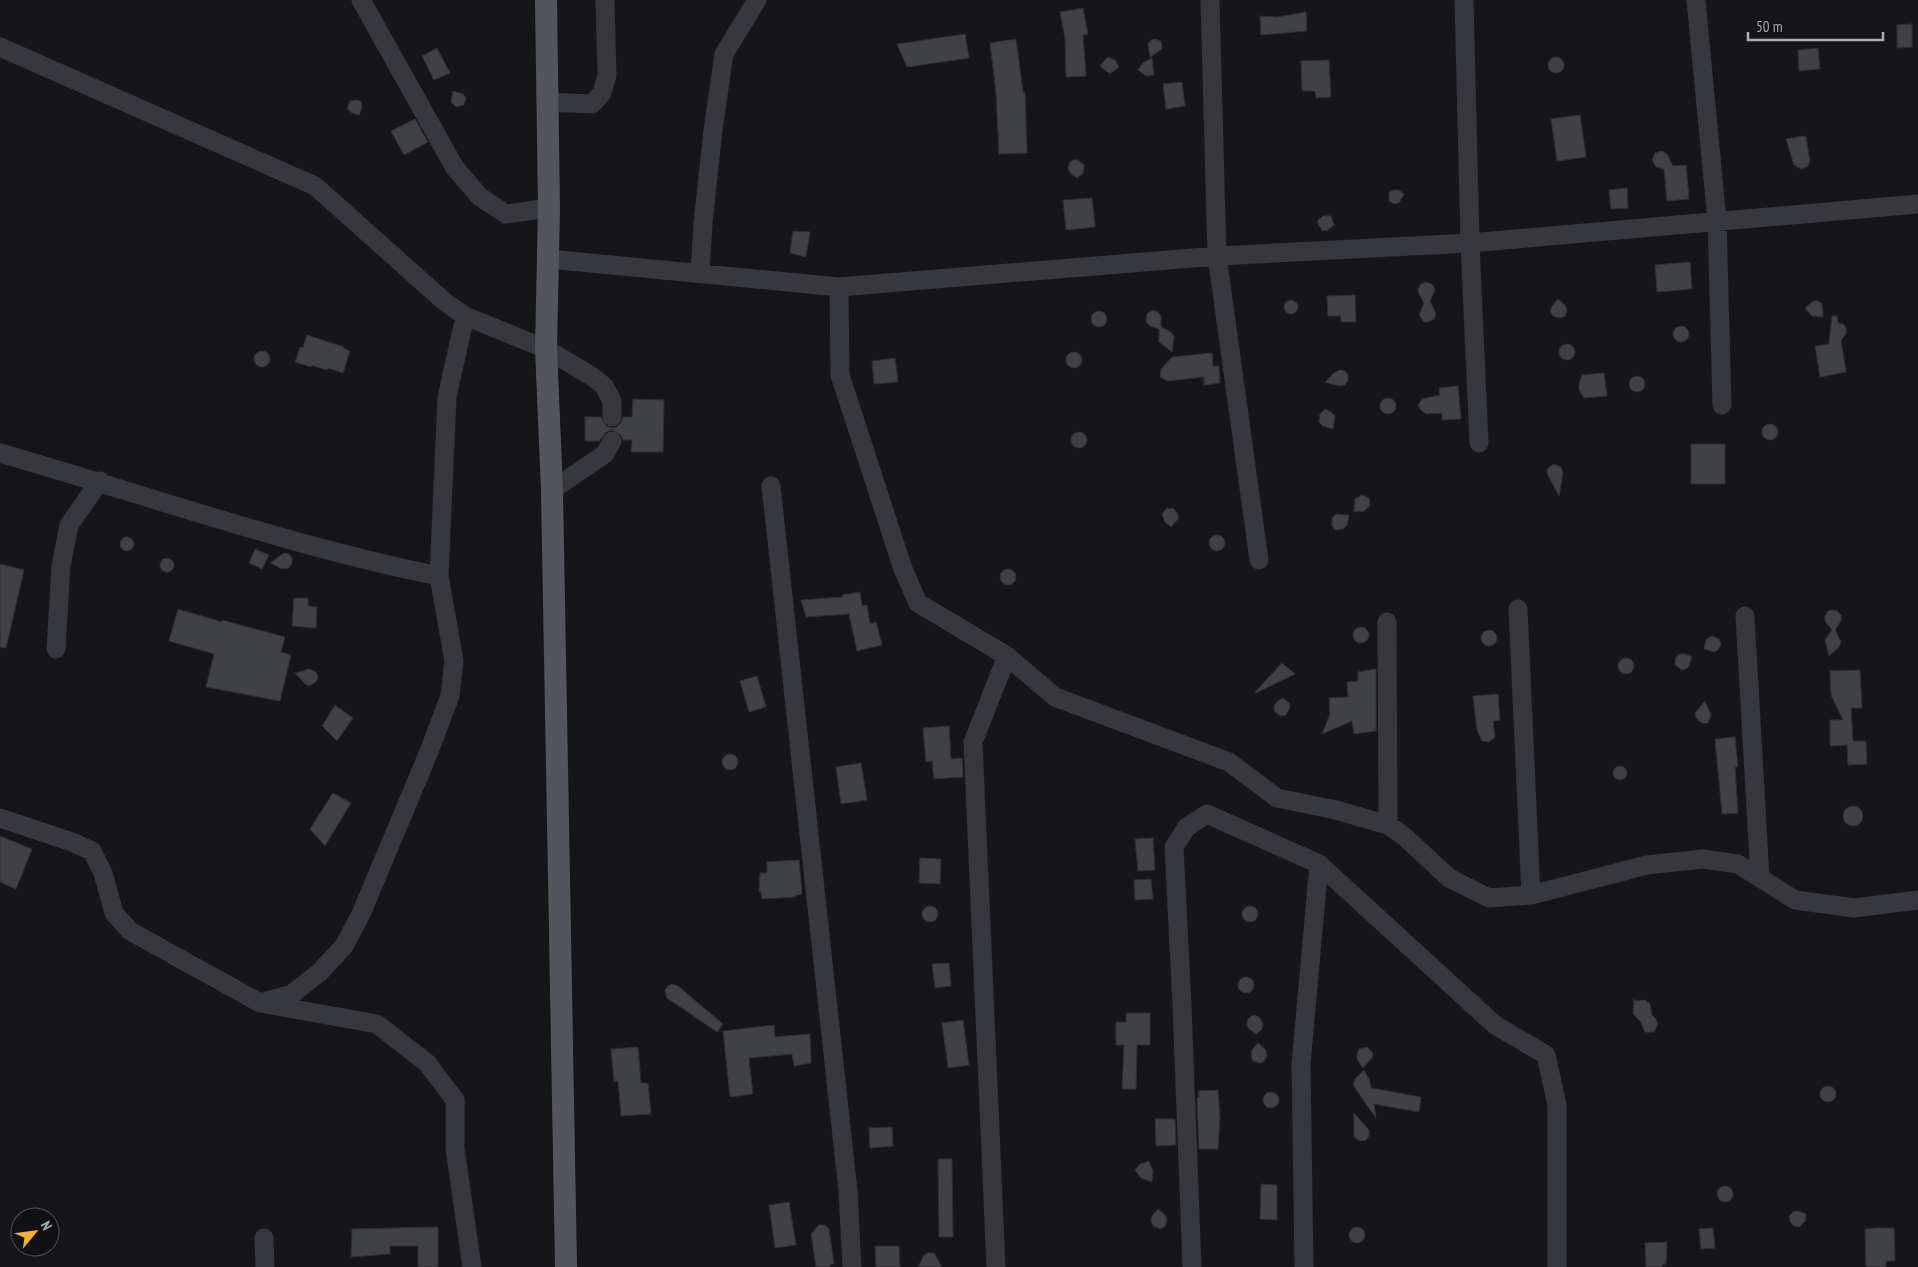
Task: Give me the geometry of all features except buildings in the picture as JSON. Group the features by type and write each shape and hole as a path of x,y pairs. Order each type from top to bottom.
{"main road":[{"path":"546,0 549,208 546,349 552,490 566,1267"}],"street":[{"path":"361,0 455,168 480,196 506,214 549,208"},
{"path":"548,102 592,104 602,93 607,75 606,0"},
{"path":"700,273 703,223 713,130 724,54 757,0"},
{"path":"1210,0 1217,256 1259,560"},
{"path":"1464,0 1470,243 1479,443"},
{"path":"1696,0 1718,221 1722,405"},
{"path":"0,47 315,186 445,302 465,316 546,349 604,386 612,401 612,417"},
{"path":"549,259 839,287 1217,256 1470,243 1918,204"},
{"path":"839,287 840,375 903,570 918,603 1007,656 1055,697 1230,762 1277,798 1336,810 1388,825 1405,837 1449,878 1488,898 1531,895 1647,865 1695,859 1738,864 1795,900 1854,908 1918,900"},
{"path":"260,1003 292,994 320,972 344,946 360,914 417,780 450,696 454,661 439,576 447,397 465,316"},
{"path":"552,490 605,454 612,440"},
{"path":"0,453 100,481 228,522 383,564 439,576"},
{"path":"56,649 61,566 69,524 100,481"},
{"path":"771,486 848,1190 852,1267"},
{"path":"1518,609 1531,895"},
{"path":"1744,616 1760,878"},
{"path":"1387,622 1388,825"},
{"path":"996,1267 974,742 1007,656"},
{"path":"1192,1267 1183,1016 1174,847 1187,827 1207,814 1319,864 1495,1025 1546,1056 1557,1105 1557,1267"},
{"path":"0,818 72,842 92,851 103,873 114,913 130,932 260,1003 377,1024 427,1064 455,1100 455,1148 472,1267"},
{"path":"1304,1267 1301,1064 1319,864"},
{"path":"264,1238 264,1267"}]}
